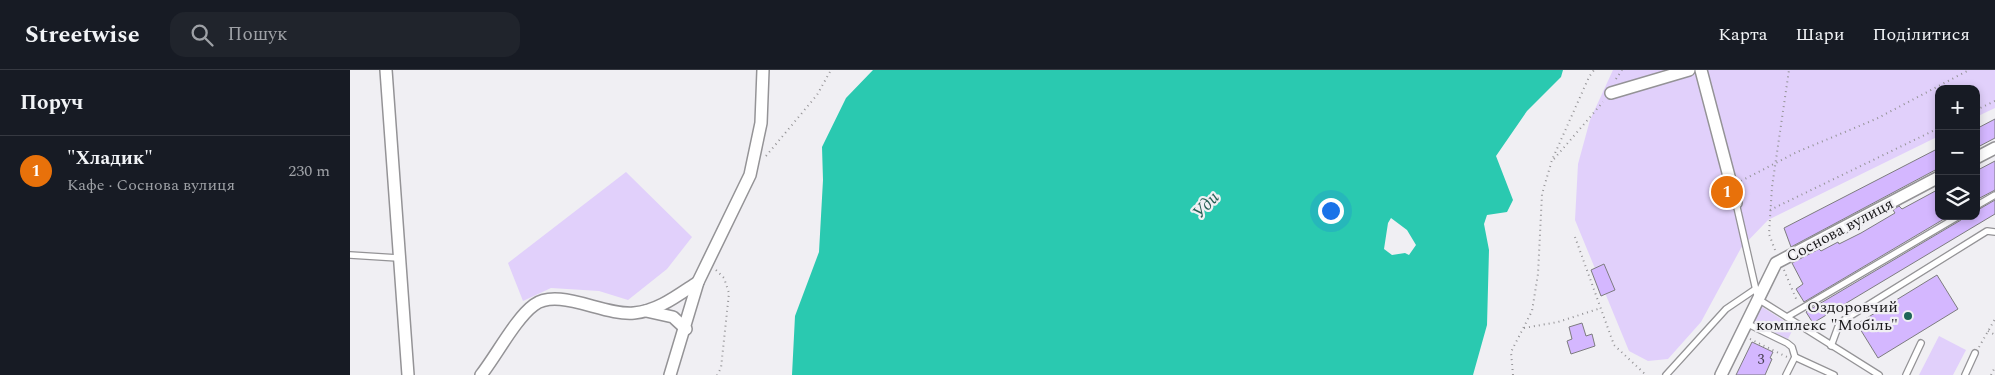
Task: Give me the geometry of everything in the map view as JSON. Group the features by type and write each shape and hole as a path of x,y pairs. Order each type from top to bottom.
{"street":[{"path":"386,70 398,258 408,375"},
{"path":"670,375 686,329 698,282 750,175 762,123 764,70"},
{"path":"1611,93 1689,70"},
{"path":"1701,70 1736,203"},
{"path":"1980,156 1995,148"},
{"name":"Соснова вулиця","path":"1721,375 1746,323 1756,294 1776,263 1935,179"},
{"path":"481,375 522,317 532,306 541,301 557,299 617,313 646,311 664,304 698,282"},
{"path":"646,311 673,318 686,329"}],"lane":[{"path":"1980,204 1995,195"},
{"path":"1736,203 1756,294 1787,317 1878,375"},
{"path":"1787,317 1952,220"},
{"path":"1831,346 1838,327 1844,320 1987,231 1995,232"},
{"path":"350,254 398,258"},
{"path":"1666,375 1726,309 1756,294"},
{"path":"1746,323 1792,347 1794,358 1786,375"},
{"path":"1906,375 1921,343"},
{"path":"1964,375 1975,353"},
{"path":"1794,358 1834,375"}],"path":[{"path":"762,160 817,95 831,70"},
{"path":"1513,375 1511,352 1532,311 1538,274 1542,194 1552,160 1589,77 1594,70"},
{"path":"1789,70 1770,210 1769,234 1800,309"},
{"path":"1732,185 1776,163 1876,119 1969,70"},
{"path":"1552,160 1611,93"},
{"path":"1980,108 1995,101"},
{"path":"1770,210 1935,130"},
{"path":"1575,236 1614,345 1646,375"},
{"path":"708,261 724,278 729,293 721,368 717,375"},
{"path":"1523,328 1558,322 1601,308"},
{"path":"1975,353 1995,319"},
{"path":"1988,331 1995,335"},
{"path":"1750,339 1794,358"},
{"path":"1991,375 1995,367"}],"shaded area":[{"path":"1613,70 1995,70 1995,108 1980,115 1980,85 1935,85 1935,138 1768,220 1741,248 1701,322 1668,359 1648,361 1629,351 1575,220 1578,164 1590,120"},
{"path":"626,172 692,237 667,269 628,300 599,291 551,288 523,301 508,263"},
{"path":"1759,305 1794,327 1788,339 1751,322"},
{"path":"1939,336 1966,350 1953,375 1919,375"}],"water":[{"name":"Уди","path":"873,70 1563,70 1561,77 1527,111 1496,156 1513,200 1507,212 1487,215 1484,224 1489,250 1487,325 1473,375 792,375 795,316 819,252 823,180 822,147 846,98","holes":["1391,218 1407,230 1416,245 1409,255 1405,253 1392,255 1384,249 1388,223"]}],"building":[{"path":"1995,119 1995,138 1980,146 1980,130 1980,127"},
{"path":"1935,150 1935,170 1791,247 1784,228"},
{"path":"1995,161 1995,190 1980,198 1980,175 1980,169"},
{"path":"1935,191 1935,220 1942,220 1804,302 1796,289 1803,284 1792,263 1819,249 1821,251 1861,233 1895,213 1893,210 1899,206 1902,209"},
{"path":"1995,200 1995,214 1813,323 1806,312 1961,220 1980,220 1980,209"},
{"path":"1604,264 1615,290 1601,296 1591,270"},
{"name":"Оздоровчий комплекс \"Мобіль\"","path":"1937,275 1958,309 1878,358 1857,324"},
{"path":"1582,323 1586,336 1592,334 1595,346 1571,354 1567,341 1572,339 1569,327"},
{"path":"1752,342 1773,352 1765,375 1736,375"}],"place":[{"name":"\"Хладик\"","path":"1727,192"},
{"name":"Оздоровчий комплекс \"Мобіль\"","path":"1908,316"}]}
